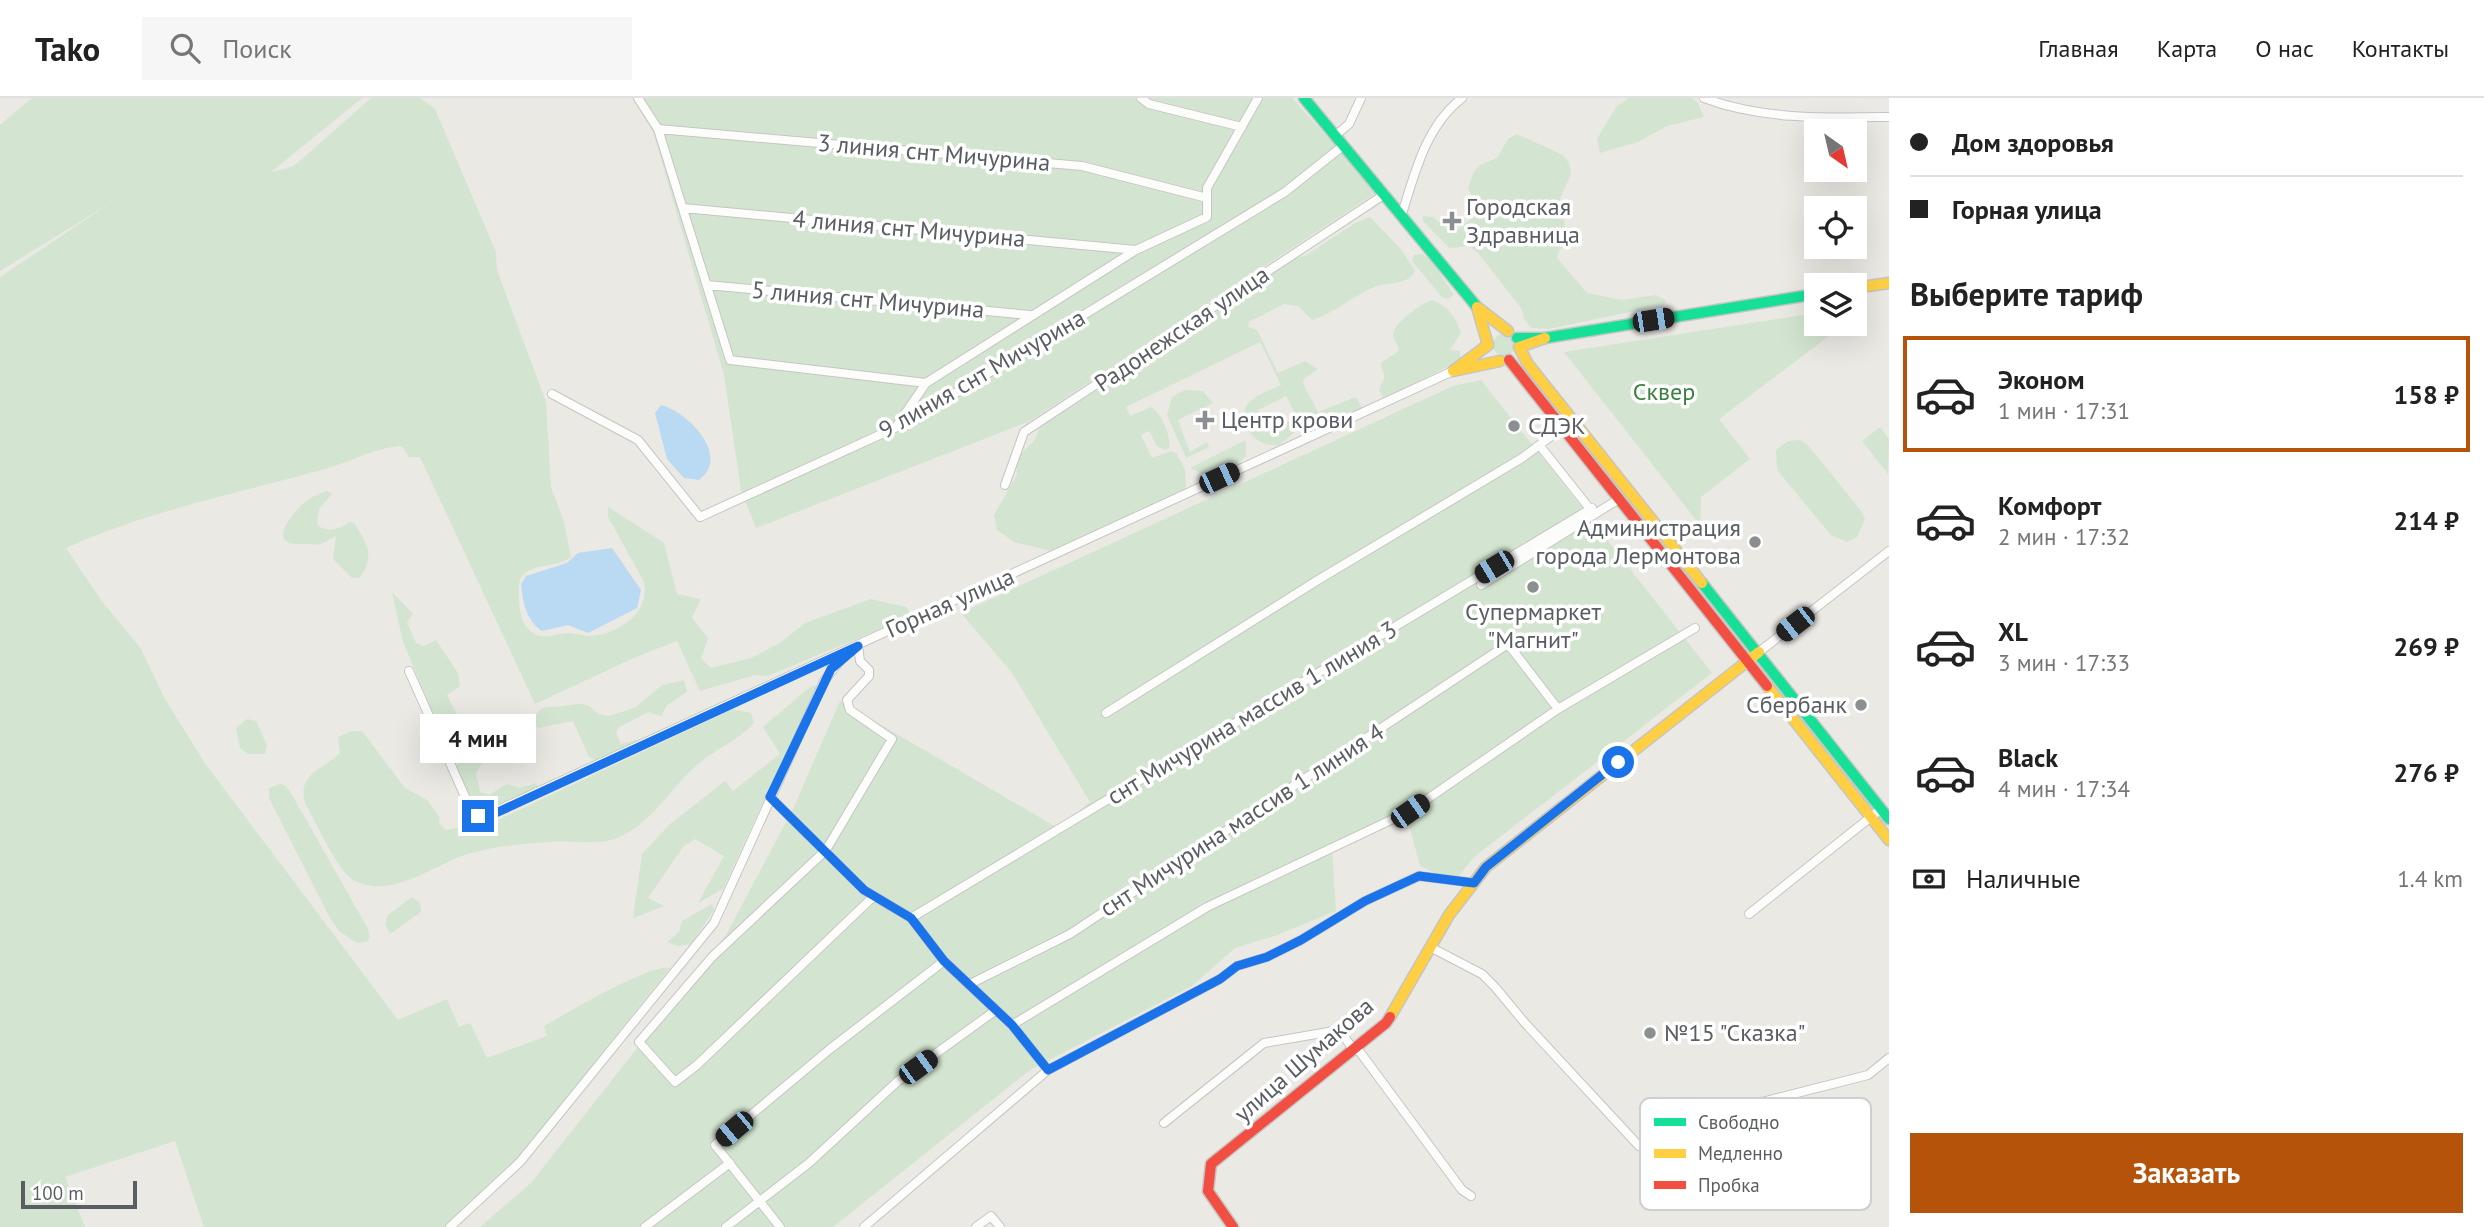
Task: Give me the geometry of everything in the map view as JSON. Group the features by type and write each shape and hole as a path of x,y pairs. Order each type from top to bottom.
{"street":[{"path":"638,98 658,129 730,360 926,383"},
{"path":"1141,98 1149,104 1242,127"},
{"path":"896,427 926,383 1136,250 1207,217 1207,188 1258,98"},
{"path":"1304,98 1477,307 1515,339 1528,364 1889,819"},
{"path":"1336,135 1349,124 1361,98"},
{"path":"1402,214 1419,158 1444,112 1462,98"},
{"path":"1704,98 1748,111 1828,118 1889,117"},
{"name":"3 линия снт Мичурина","path":"658,129 1082,166 1207,198"},
{"name":"9 линия снт Мичурина","path":"552,394 638,440 700,517 896,427 1284,192 1345,145"},
{"name":"Радонежская улица","path":"1005,485 1024,432 1385,194"},
{"name":"4 линия снт Мичурина","path":"683,208 1136,250"},
{"path":"1867,286 1889,283"},
{"name":"5 линия снт Мичурина","path":"707,285 1030,315"},
{"path":"1453,371 1488,345 1495,333 1515,339 1545,338 1804,296"},
{"path":"1477,307 1492,357 1504,361 1562,428 1889,840"},
{"path":"1528,364 1531,352 1545,338"},
{"path":"1504,361 1515,339"},
{"path":"1453,371 1504,361"},
{"name":"Горная улица","path":"410,671 471,810 485,816 1453,371"},
{"path":"1106,713 1540,446 1562,428"},
{"name":"снт Мичурина массив 1 линия 3","path":"911,918 1591,509 1540,446"},
{"path":"1481,585 1619,499"},
{"path":"1759,652 1889,551"},
{"path":"1012,1025 1207,907 1410,811 1558,709 1695,628"},
{"name":"снт Мичурина массив 1 линия 4","path":"970,984 1070,934 1508,644 1558,709"},
{"path":"450,1227 520,1162 714,923 831,669 858,646"},
{"path":"858,646 860,661 869,670 869,676 847,700 850,710 892,739 826,850 712,957 639,1042 675,1082 697,1066 874,896"},
{"name":"улица Шумакова","path":"1233,1227 1207,1195 1204,1181 1211,1164 1386,1023 1449,915 1486,867 1759,652"},
{"path":"770,797 874,896 911,918 944,961 1012,1025 1048,1070"},
{"path":"1749,914 1881,809"},
{"path":"864,1227 1048,1070 1220,979 1237,966 1290,946 1365,901 1419,876 1474,883"},
{"path":"1430,947 1482,974 1495,986 1524,1022 1640,1145"},
{"path":"780,1227 715,1145 830,1049 944,961"},
{"path":"726,1227 809,1163 898,1081 996,1010"},
{"path":"1164,1123 1264,1043 1340,1030 1462,1190 1471,1196"},
{"path":"1778,1098 1868,1075 1889,1058"},
{"path":"645,1227 730,1163"},
{"path":"976,1227 991,1216 999,1225"}],"green space":[{"path":"32,98 362,98 271,172 292,167 371,98 420,98 435,109 496,252 497,270 546,402 551,487 564,522 571,557 530,570 521,579 519,605 522,617 527,627 536,634 601,634 621,626 637,612 645,593 644,582 608,517 608,507 664,543 677,594 701,599 692,618 708,638 701,658 711,668 751,658 780,643 805,623 871,599 906,607 909,611 908,616 899,621 768,676 755,675 700,691 677,641 535,704 420,457 409,457 402,446 160,513 66,548 101,600 141,649 164,697 204,762 398,1020 447,999 459,1027 470,1023 487,1058 547,1036 544,1026 626,982 659,969 670,968 517,1159 444,1227 204,1227 175,1141 65,1177 85,1227 0,1227 0,277 112,202 0,271 0,125"},
{"path":"632,98 1292,98 1377,192 1030,421 756,528 741,490 724,375 653,132"},
{"path":"1629,98 1692,98 1698,103 1704,117 1667,126 1638,142 1600,153 1597,139 1616,107"},
{"path":"1517,134 1563,155 1569,163 1571,174 1560,199 1568,243 1560,249 1557,258 1587,293 1622,300 1656,295 1666,300 1664,305 1548,329 1532,328 1525,321 1521,308 1478,253 1469,246 1449,248 1423,221 1423,216 1433,217 1453,234 1480,211 1468,189 1473,173 1480,165 1497,158 1508,139"},
{"path":"1370,217 1401,249 1415,271 1408,279 1374,287 1312,320 1298,306 1284,304 1249,322 1248,327 1257,330 1278,373 1305,361 1318,369 1304,379 1303,384 1318,412 1356,397 1362,408 1309,431 1301,425 1286,396 1258,410 1267,429 1288,421 1294,427 1294,433 1279,445 1271,445 1257,439 1251,434 1244,420 1247,405 1258,396 1281,385 1260,342 1126,407 1130,416 1151,407 1162,419 1169,448 1165,450 1157,446 1149,431 1141,435 1152,458 1171,451 1176,453 1185,470 1186,487 1183,491 1056,552 1014,542 997,530 994,515 1017,475 1016,459 1034,441 1040,427 1143,361 1178,325 1226,298 1241,296 1254,289 1265,278 1266,268 1270,264 1305,256 1355,223"},
{"path":"1422,254 1432,261 1454,295 1447,299 1442,297 1412,261 1414,255"},
{"path":"1432,300 1447,309 1457,322 1461,333 1450,350 1460,351 1461,360 1384,399 1379,390 1385,376 1382,362 1399,351 1393,335 1394,330 1408,314"},
{"name":"Сквер","path":"1804,315 1804,336 1829,336 1719,419 1750,459 1701,497 1700,525 1564,352"},
{"path":"1504,334 1512,337 1515,345 1512,353 1504,356 1496,353 1493,345 1496,337"},
{"path":"1526,370 1666,546 1664,548 1523,372"},
{"path":"1481,380 1712,673 1474,857 1454,882 1420,866 1405,809 1332,849 1336,911 1277,935 1235,948 1192,986 1030,1070 833,1227 480,1227 531,1183 726,935 793,809 840,701 1058,828 1090,802 1012,673 961,613 1453,386"},
{"path":"1185,390 1203,391 1213,403 1178,420 1190,452 1207,442 1209,447 1186,458 1167,415 1172,397"},
{"path":"1880,427 1889,439 1888,474 1862,441"},
{"path":"1246,440 1246,456 1229,471 1208,476 1190,468"},
{"path":"1800,440 1807,444 1862,512 1865,519 1857,537 1847,542 1831,535 1777,470 1776,450 1788,441"},
{"path":"327,491 332,494 319,509 317,524 328,530 349,522 354,523 368,550 367,564 359,578 352,578 333,559 336,536 318,544 290,543 283,535 288,522 298,509 309,499"},
{"path":"392,592 413,614 407,622 416,643 423,646 436,640 458,673 460,686 447,695 463,726 482,723 491,732 492,748 476,773 480,792 489,795 507,784 520,788 536,783 539,789 494,811 476,808 457,771 456,752 447,746 403,642"},
{"path":"1766,672 1870,803 1868,805 1763,674"},
{"path":"684,680 687,692 667,705 661,716 648,712 618,728 616,733 621,744 651,736 623,751 595,760 589,757 573,721 538,728 533,722 538,712 544,708 578,704 590,707 598,714 610,716 636,707 662,685"},
{"path":"817,685 723,889 698,903 724,856 695,839 683,847 648,898 664,906 633,918 642,854 670,824 725,781 733,791 780,754 763,727 810,687"},
{"path":"733,709 751,713 754,723 743,734 692,769 641,824 630,832 609,840 548,842 487,849 455,859 400,883 371,886 357,882 342,869 305,803 304,793 308,778 340,753 338,737 352,731 362,731 405,788 427,800 445,830 498,820"},
{"path":"247,719 256,721 267,745 265,754 248,754 240,748 236,728"},
{"path":"285,785 291,793 367,927 370,937 367,942 357,943 339,931 330,918 269,798 269,788"},
{"path":"412,897 420,903 421,912 390,934 385,924 388,915"},
{"path":"712,904 714,910 691,944 678,946 667,942 679,932 682,921"}],"water":[{"path":"661,405 682,416 702,435 710,459 708,470 699,480 684,478 667,459 655,413"},
{"path":"612,548 641,590 637,608 588,633 568,625 542,631 537,627 526,610 523,598 521,584 526,576 567,563 578,553"}],"traffic: fast":[{"path":"1304,98 1477,307"},
{"path":"1517,338 1545,338 1804,296"},
{"path":"1702,583 1889,819"}],"traffic: slow":[{"path":"1867,286 1889,283"},
{"path":"1500,361 1453,371 1488,345 1477,307 1508,331"},
{"path":"1545,338 1519,347 1528,364 1702,583"},
{"path":"1390,1017 1449,915 1486,867 1759,652"},
{"path":"1767,686 1889,840"}],"traffic: jam":[{"path":"1509,360 1767,686"},
{"path":"1233,1227 1208,1191 1211,1164 1390,1017"}],"place":[{"name":"Городская Здравница","path":"1452,221"},
{"name":"Центр крови","path":"1205,420"},
{"name":"СДЭК","path":"1514,426"},
{"name":"Администрация города Лермонтова","path":"1755,542"},
{"name":"Супермаркет \"Магнит\"","path":"1533,587"},
{"name":"Сбербанк","path":"1861,705"},
{"name":"№15 \"Сказка\"","path":"1650,1033"}],"route":[{"path":"478,816 498,812 858,646 840,659 824,681 770,797 864,890 911,918 944,961 1012,1025 1032,1046 1048,1070 1220,979 1237,966 1267,957 1301,940 1365,901 1419,876 1474,883 1486,867 1618,762"}]}
